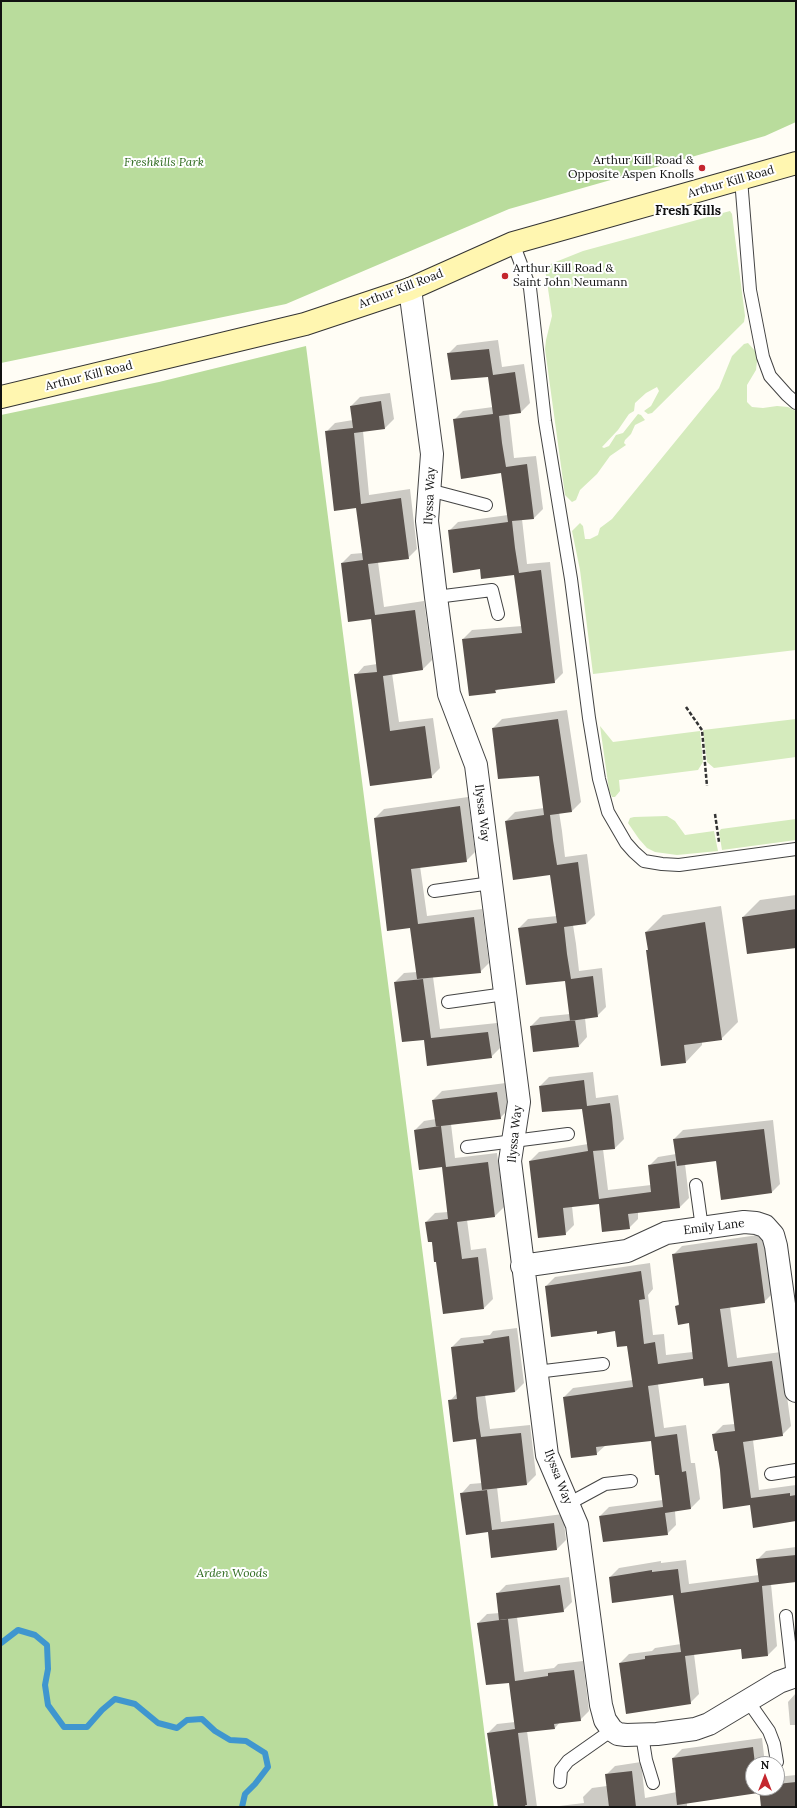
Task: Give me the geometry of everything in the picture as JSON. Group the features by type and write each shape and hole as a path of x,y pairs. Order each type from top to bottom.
{"street":[{"name":"Arthur Kill Road","path":"1,397 305,324 410,289 513,243 796,164"},
{"name":"Ilyssa Way","path":"410,289 432,454 427,522 449,694 476,765 519,1102 510,1161 522,1266 547,1455 577,1525 600,1705 605,1720 612,1730"},
{"name":"Emily Lane","path":"522,1266 628,1251 666,1233 744,1222 756,1223 765,1226 773,1235 776,1246 796,1391"},
{"path":"612,1730 618,1734 642,1735 694,1729 709,1724 779,1682 795,1677"}],"lane":[{"path":"740,179 750,290 763,357 770,376 796,403"},
{"path":"513,243 530,288 545,421 571,579 589,718 599,779 608,812 626,843 644,861 679,865 796,849"},
{"path":"429,490 486,505"},
{"path":"436,597 492,590 498,614"},
{"path":"434,891 491,883"},
{"path":"448,1002 505,994"},
{"path":"467,1147 568,1134"},
{"path":"696,1185 702,1228"},
{"path":"536,1372 604,1364"},
{"path":"770,1474 796,1470"},
{"path":"568,1504 605,1484 631,1481"},
{"path":"786,1616 795,1677"},
{"path":"748,1701 769,1731 774,1744 776,1756"},
{"path":"560,1782 561,1770 568,1761 612,1730"},
{"path":"642,1735 652,1783"}],"path":[{"path":"686,706 702,730 707,786"},
{"path":"715,814 717,832"}],"green space":[{"name":"Freshkills Park","path":"1,1 796,1 796,122 765,136 509,209 286,304 1,363"},
{"path":"730,211 732,214 745,316 744,322 652,413 648,414 644,411 651,406 659,391 657,387 646,393 635,403 634,411 629,414 618,430 602,447 604,448 609,446 616,435 623,433 638,414 645,420 635,425 631,434 625,440 624,443 626,445 610,456 597,474 580,490 576,500 572,502 565,495 545,349 552,316 546,275 543,267 583,251"},
{"path":"748,343 756,352 757,361 756,370 747,385 747,402 752,407 788,407 796,411 796,650 593,674 580,570 572,531 580,523 583,526 585,539 590,539 598,535 600,528 612,519 719,388 732,356 744,344"},
{"name":"Arden Woods","path":"306,346 494,1807 1,1807 1,415 159,382"},
{"path":"796,719 796,757 714,768 707,762 703,730"},
{"path":"600,726 613,742 700,731 703,762 698,770 619,780 620,791 615,797 612,797 609,790"},
{"path":"667,816 675,821 685,835 714,831 718,851 677,855 655,852 647,848 628,823 630,818 634,817"},
{"path":"796,819 796,840 722,850 719,832 721,829"}],"building":[{"path":"489,349 493,375 515,372 521,413 499,416 502,443 506,467 527,464 534,519 512,521 515,548 519,573 541,570 555,683 495,690 496,693 469,696 462,639 522,633 514,575 481,579 480,569 453,573 448,530 508,522 501,473 461,479 453,419 493,414 488,377 451,380 447,353"},
{"path":"381,401 385,429 354,433 361,504 401,498 409,559 368,564 375,615 415,610 423,670 383,676 390,731 425,726 432,778 370,786 354,674 377,672 371,619 348,622 341,563 363,560 356,508 334,511 325,431 353,428 350,406"},
{"path":"558,719 572,812 550,815 553,840 557,865 578,862 586,924 564,927 567,954 571,979 593,976 598,1017 570,1021 565,981 526,985 518,928 557,923 550,875 513,880 505,821 544,815 539,776 498,779 492,728"},
{"path":"460,806 467,862 411,869 418,924 474,917 481,973 417,979 410,928 387,931 374,818"},
{"path":"796,909 796,948 747,954 742,917"},
{"path":"705,922 722,1040 684,1045 686,1063 661,1066 645,932"},
{"path":"423,979 431,1038 488,1032 492,1058 427,1066 424,1040 402,1042 394,982"},
{"path":"575,1020 579,1047 533,1052 530,1026"},
{"path":"584,1080 587,1106 610,1103 612,1117 615,1149 593,1151 599,1199 651,1192 648,1165 675,1161 680,1208 628,1214 630,1229 602,1232 599,1204 563,1208 566,1235 538,1238 529,1161 588,1151 582,1109 542,1112 539,1086"},
{"path":"497,1092 501,1119 441,1126 446,1167 488,1162 495,1217 457,1222 462,1259 478,1257 484,1309 443,1314 436,1262 434,1262 432,1242 428,1242 425,1222 448,1219 442,1167 419,1170 414,1130 436,1127 432,1100"},
{"path":"764,1129 772,1193 721,1200 716,1161 677,1166 673,1139"},
{"path":"757,1243 765,1303 720,1309 728,1367 772,1361 783,1436 743,1442 751,1498 790,1493 790,1496 796,1495 796,1521 753,1528 750,1505 723,1509 720,1470 712,1434 735,1431 729,1383 704,1386 703,1378 648,1386 655,1437 677,1434 682,1472 686,1471 691,1509 665,1513 668,1535 603,1542 599,1516 663,1507 659,1475 655,1475 651,1441 596,1447 597,1455 571,1458 563,1397 633,1387 627,1346 617,1347 615,1331 597,1334 597,1331 551,1337 545,1286 641,1271 645,1299 639,1300 644,1344 655,1342 658,1364 693,1359 689,1323 678,1325 675,1306 679,1305 672,1254"},
{"path":"509,1336 515,1392 476,1397 478,1418 481,1437 521,1433 527,1485 482,1490 476,1439 453,1442 448,1400 457,1399 451,1347 484,1343 483,1340"},
{"path":"487,1490 492,1530 554,1523 557,1550 491,1558 488,1532 466,1535 460,1493"},
{"path":"796,1555 796,1582 762,1586 768,1656 742,1659 741,1649 685,1656 691,1704 626,1714 619,1663 645,1659 645,1656 681,1652 673,1595 612,1603 609,1577 652,1570 652,1572 678,1569 681,1593 759,1582 756,1559"},
{"path":"560,1585 564,1612 499,1620 496,1593"},
{"path":"508,1619 515,1681 548,1676 548,1673 574,1670 581,1721 554,1724 555,1729 518,1733 527,1805 525,1805 526,1807 498,1807 487,1733 515,1729 509,1683 486,1685 477,1623"},
{"path":"753,1747 754,1756 745,1756 745,1795 677,1805 672,1758"},
{"path":"632,1771 636,1807 609,1807 605,1774"},
{"path":"796,1782 796,1807 761,1807 760,1796 785,1796 785,1783"}],"waterway":[{"path":"1,1643 18,1630 35,1635 47,1645 48,1669 45,1685 48,1705 64,1727 87,1727 102,1710 115,1699 135,1704 158,1723 177,1728 187,1720 202,1719 215,1731 230,1740 246,1741 265,1753 268,1767 245,1794 242,1807"}],"place":[{"name":"Arthur Kill Road & Opposite Aspen Knolls","path":"702,168"},
{"name":"Arthur Kill Road & Saint John Neumann","path":"505,276"}],"district":[{"name":"Fresh Kills","path":"688,211"}]}
